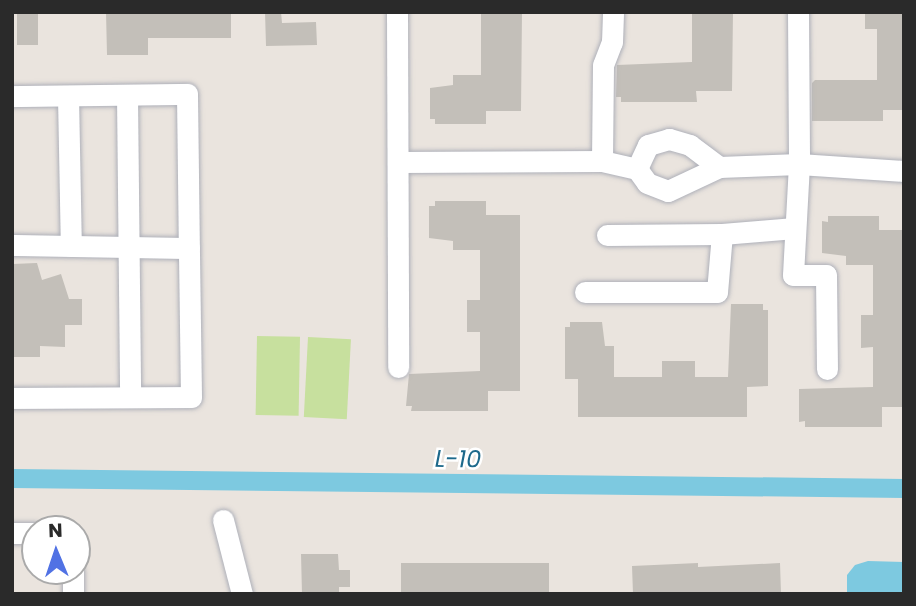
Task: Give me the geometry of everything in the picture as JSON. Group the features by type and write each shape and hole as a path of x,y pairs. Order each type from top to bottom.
{"street":[{"path":"397,12 398,368"},
{"path":"602,161 603,65 612,43 613,12"},
{"path":"798,12 799,164 793,275 826,275 827,369"},
{"path":"12,96 187,94 191,397 12,398"},
{"path":"127,95 126,247 130,397"},
{"path":"68,96 71,246"},
{"path":"637,169 648,145 669,139 690,145 719,167"},
{"path":"398,162 602,161 637,169 647,183 668,191 719,167 799,164 904,171"},
{"path":"607,235 722,234 795,228"},
{"path":"585,292 717,292 722,234"},
{"path":"12,245 189,248"},
{"path":"223,520 242,594"}],"green space":[{"path":"257,336 300,337 299,416 256,415"},
{"path":"308,337 351,339 347,419 304,417"}],"water":[{"path":"868,561 904,562 904,594 847,594 847,575 855,565"}],"building":[{"path":"17,12 38,12 38,45 17,45"},
{"path":"106,12 231,12 231,38 148,38 148,55 107,55"},
{"path":"265,12 281,12 282,23 316,22 317,45 266,46"},
{"path":"481,12 522,12 521,111 486,111 486,124 435,124 435,119 430,119 430,88 453,85 453,75 481,75"},
{"path":"692,12 733,12 732,91 696,91 697,102 621,102 621,97 616,97 617,65 692,62"},
{"path":"865,12 904,12 904,110 883,110 883,121 812,121 812,83 815,80 877,80 877,29 865,29"},
{"path":"435,201 486,201 486,215 520,215 520,391 488,391 488,411 411,411 412,406 406,406 409,374 480,371 480,332 467,332 467,300 480,300 480,250 453,250 453,241 429,238 429,206 435,206"},
{"path":"828,216 879,216 879,230 904,230 904,407 882,407 882,427 805,427 805,421 799,422 799,389 873,387 873,347 861,348 861,315 873,315 873,265 846,265 846,256 822,253 822,221 828,222"},
{"path":"37,263 42,280 61,274 69,299 82,299 82,325 65,325 65,347 40,346 40,357 12,357 12,264"},
{"path":"731,304 763,304 763,310 768,310 768,386 747,387 747,417 578,417 578,379 565,379 565,327 570,327 570,322 602,322 605,346 614,346 614,377 662,377 662,361 695,361 695,377 728,377"},
{"path":"301,554 338,554 339,570 350,570 350,587 339,587 339,594 302,594"},
{"path":"401,563 549,563 549,594 401,594"},
{"path":"698,563 698,567 780,563 781,594 633,594 632,566"}],"waterway":[{"name":"L-10","path":"12,478 904,488"}]}
